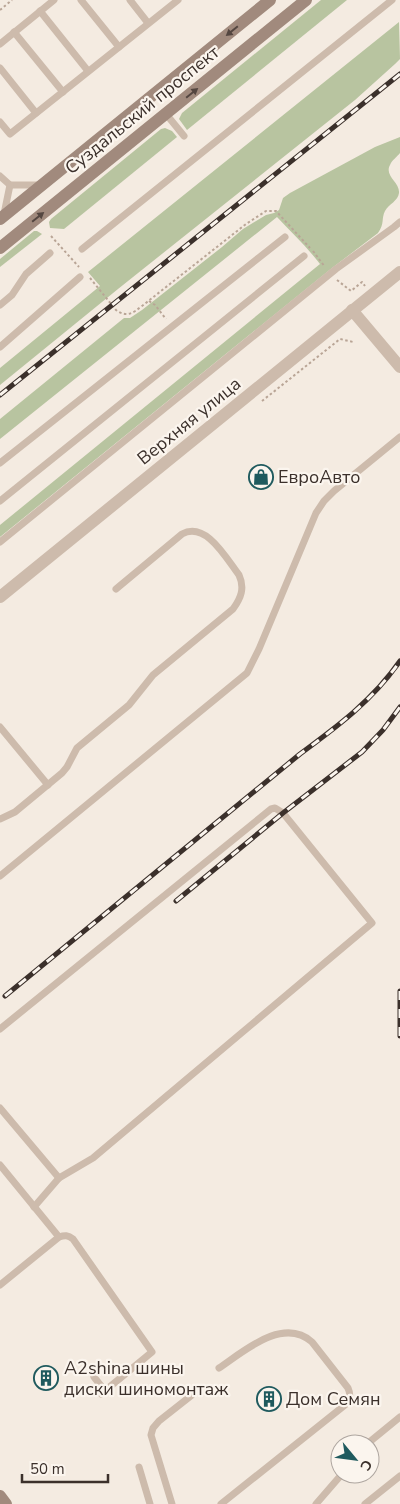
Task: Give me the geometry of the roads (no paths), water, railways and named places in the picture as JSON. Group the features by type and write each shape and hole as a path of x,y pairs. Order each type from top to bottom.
{"main road":[{"name":"Суздальский проспект","path":"2,218 270,0"},
{"name":"Суздальский проспект","path":"0,248 306,0"},
{"path":"0,1496 6,1504"}],"street":[{"name":"Верхняя улица","path":"0,597 400,272"},
{"path":"352,310 400,367"}],"lane":[{"path":"0,44 54,0"},
{"path":"81,0 118,47"},
{"path":"130,0 148,23"},
{"path":"82,249 392,0"},
{"path":"0,122 10,134 175,1"},
{"path":"40,11 88,71"},
{"path":"14,32 63,92"},
{"path":"0,68 36,113"},
{"path":"166,114 184,136"},
{"path":"0,176 10,185 42,186"},
{"path":"2,218 10,185"},
{"path":"0,542 330,274 400,222"},
{"path":"0,464 285,237"},
{"path":"0,304 12,295 26,274 50,253"},
{"path":"0,501 304,256"},
{"path":"0,347 83,276"},
{"path":"0,876 247,673 260,649 316,512 334,491 400,437"},
{"path":"0,819 15,812 67,767 77,748 129,705 153,675 233,609 243,588 239,575 214,542 201,533 187,531 116,589"},
{"path":"0,727 48,785"},
{"path":"0,1028 271,809 275,808 283,813 372,923 93,1158 58,1178 34,1207"},
{"path":"0,1108 58,1178"},
{"path":"0,1165 59,1237"},
{"path":"0,1286 59,1237 64,1236 73,1239 152,1352 103,1392 94,1377"},
{"path":"219,1368 260,1340 271,1335 294,1334 307,1338 312,1342 350,1393 350,1397 345,1404 221,1504"},
{"path":"172,1504 151,1435 153,1428 159,1421 192,1395"},
{"path":"379,1434 400,1417"},
{"path":"139,1467 150,1504"},
{"path":"366,1504 400,1476"},
{"path":"316,1504 333,1484"}],"railway":[{"path":"0,395 400,74"},
{"path":"5,996 300,754 354,712 390,675 400,661"},
{"path":"176,901 283,813 362,752 383,730 400,707"},
{"path":"400,991 400,1036"}],"place":[{"name":"ЕвроАвто","path":"261,477"},
{"name":"A2shina шины диски шиномонтаж","path":"46,1378"},
{"name":"Дом Семян","path":"269,1399"}]}
